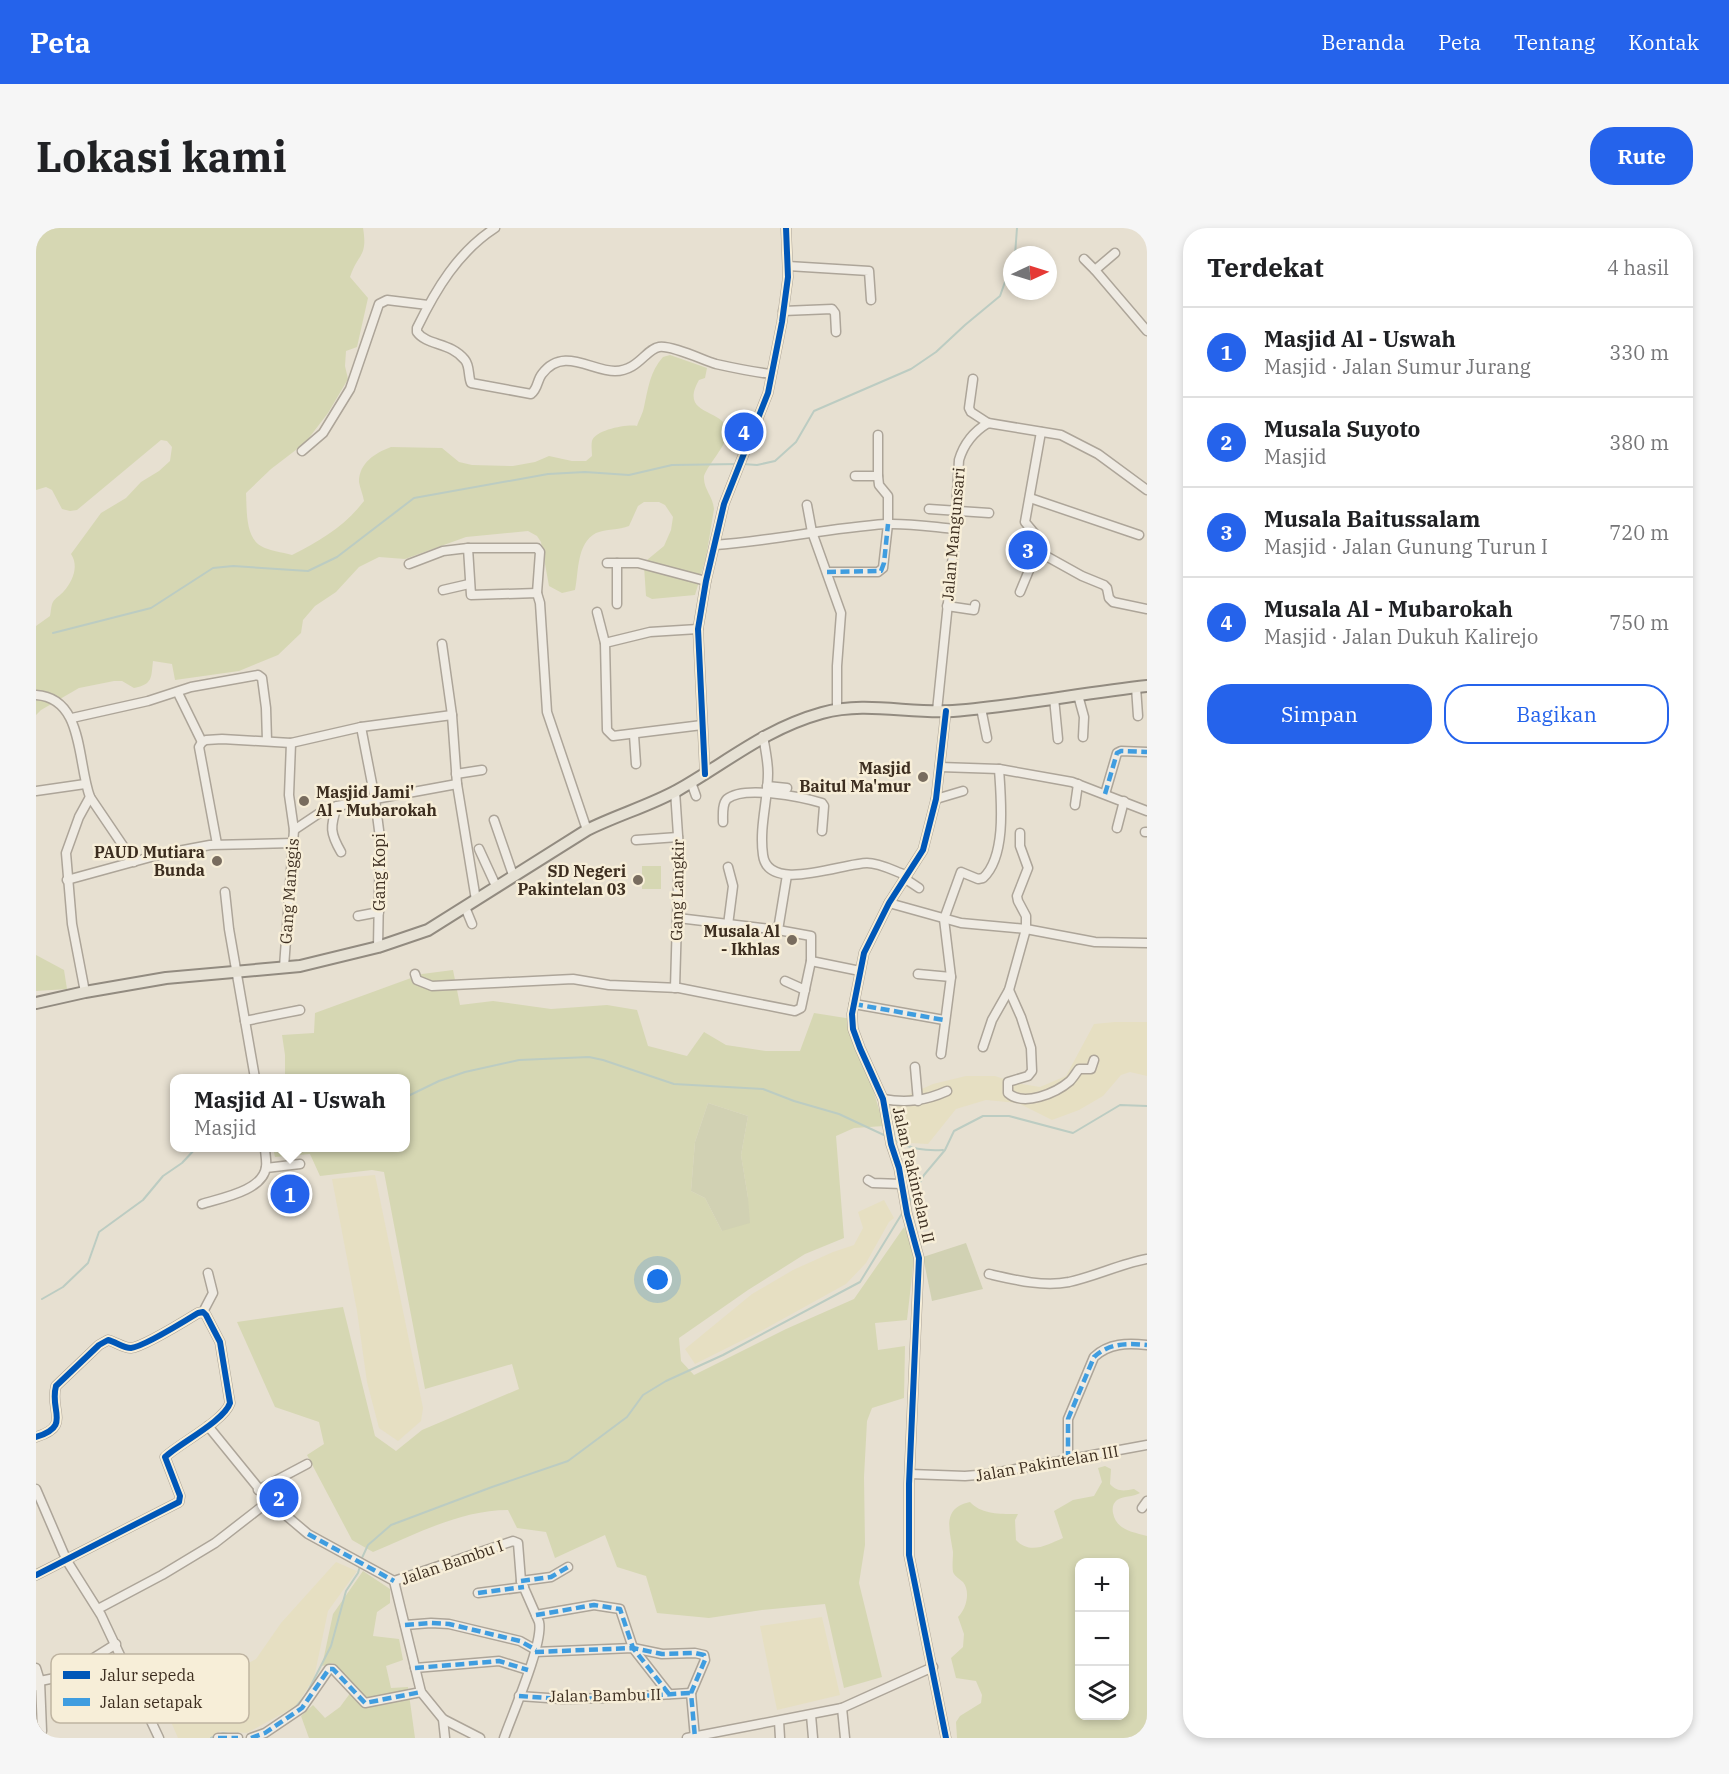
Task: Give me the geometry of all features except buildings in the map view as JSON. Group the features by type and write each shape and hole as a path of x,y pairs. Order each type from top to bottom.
{"main road":[{"path":"36,1003 166,978 300,966 378,947 428,930 587,830 675,792 763,736 798,720 856,707 942,711 981,708 1141,686"}],"street":[{"path":"495,228 478,241 447,274 428,305 417,332 429,342 448,347 465,360 471,383 531,394 535,392 542,374 556,363 578,361 601,369 621,371 633,366 654,349 660,347 716,363 771,374"},
{"path":"705,774 698,628 706,581 724,504 768,393 783,311 788,266 787,228"},
{"path":"1095,270 1114,253"},
{"path":"1084,259 1147,331"},
{"path":"788,266 869,271 871,300"},
{"path":"302,451 323,433 350,389 379,304 387,300 428,305"},
{"path":"783,311 832,309 836,314 836,332"},
{"path":"973,380 969,408 971,412 988,423 1061,435 1098,454 1147,490"},
{"name":"Jalan Mangunsari","path":"942,711 946,606 956,529 959,460 963,447 988,423"},
{"path":"1020,592 1037,551 1035,534 1025,522 1041,432"},
{"path":"827,572 881,570 884,563 888,496 879,485 878,435"},
{"path":"855,476 878,476"},
{"path":"1030,498 1139,536"},
{"path":"807,505 812,532 842,617 837,666 837,710"},
{"path":"929,509 989,513"},
{"path":"715,545 747,543 812,532 888,524 956,529"},
{"path":"468,548 471,594 537,593"},
{"path":"409,564 443,551 468,548 537,548 540,552 537,593 542,622 547,712 587,830"},
{"path":"1037,551 1082,576 1104,585 1113,602 1147,609"},
{"path":"607,563 638,564 706,581"},
{"path":"617,563 617,604"},
{"path":"444,590 469,584"},
{"path":"946,606 974,610 975,605"},
{"path":"597,612 605,643 607,730 613,736 634,735 702,725"},
{"path":"605,643 650,632 698,628"},
{"path":"442,644 452,715 457,784 476,900"},
{"path":"72,718 178,693 191,687 258,675 262,678 267,741"},
{"path":"1138,716 1141,686"},
{"path":"178,693 202,742"},
{"path":"36,695 48,696 58,701 72,718 85,784 90,797 134,862"},
{"path":"1078,695 1084,717 1083,736"},
{"path":"1054,698 1058,739"},
{"path":"981,708 987,738"},
{"name":"Jalan Pakintelan II","path":"933,1667 909,1556 910,1474 920,1258 907,1214 883,1099 853,1029 854,1004 864,953 889,903 923,850 936,799 940,767 942,711"},
{"path":"217,844 199,747 202,742 222,739 291,743 361,727 452,715"},
{"name":"Gang Kopi","path":"361,727 380,838 378,947"},
{"path":"634,735 636,764"},
{"path":"763,736 768,764 762,834 763,857 766,866 773,872 787,875 866,863 876,864 905,877 919,888"},
{"name":"Gang Manggis","path":"284,967 294,830 289,795 291,743"},
{"path":"1105,794 1117,753 1121,751 1147,752"},
{"path":"940,767 999,769 1078,784 1147,811"},
{"path":"941,1054 951,977 944,919 960,873 962,871 978,879 983,878 998,850 1001,803 999,769"},
{"path":"456,774 482,770"},
{"path":"691,782 696,796"},
{"path":"36,791 85,784"},
{"path":"294,830 318,814 337,806 457,784"},
{"path":"1075,806 1078,784"},
{"path":"723,822 724,804 728,798 746,792 787,788"},
{"path":"766,790 822,802 824,806 822,831"},
{"path":"936,799 963,790"},
{"name":"Gang Langkir","path":"675,792 678,837 675,988"},
{"path":"86,992 72,924 66,853 79,817 90,797"},
{"path":"1117,828 1124,801"},
{"path":"337,806 331,828 341,852"},
{"path":"494,820 513,875"},
{"path":"983,1047 992,1020 1009,990 1026,929 1026,916 1017,896 1028,868 1020,846 1020,833"},
{"path":"636,840 678,837"},
{"path":"67,880 162,854 217,844 293,843"},
{"path":"479,849 496,886"},
{"path":"728,867 733,894 728,925"},
{"path":"778,930 787,875"},
{"path":"225,892 229,929 254,1074"},
{"path":"889,903 944,919 1026,929 1095,942 1147,943"},
{"path":"465,907 472,924"},
{"path":"358,916 379,912"},
{"path":"415,974 417,980 432,986 573,980 609,985 675,988 795,1011 801,1008 811,961 811,936 678,918"},
{"path":"811,961 860,971"},
{"path":"918,974 951,977"},
{"path":"784,981 805,990"},
{"path":"1009,990 1028,1034 1032,1068 1028,1076 1008,1082 1006,1088 1011,1096 1026,1098 1051,1093 1071,1080 1079,1069 1091,1069 1094,1060"},
{"path":"854,1004 944,1020"},
{"path":"245,1021 300,1010"},
{"path":"915,1067 918,1101"},
{"path":"883,1099 918,1101 947,1091"},
{"path":"202,1204 248,1189 258,1183 266,1168 265,1152"},
{"path":"266,1168 300,1164"},
{"path":"868,1180 873,1184 902,1184"},
{"path":"990,1274 1022,1282 1060,1283 1125,1263 1147,1259"},
{"path":"36,1437 51,1431 58,1421 54,1392 56,1386 99,1345 108,1340 126,1347 134,1347 203,1312 213,1293 208,1273"},
{"path":"36,1575 177,1505 180,1496 165,1457 208,1426 227,1409 230,1399 220,1342 203,1312"},
{"path":"1068,1460 1068,1419 1094,1357 1111,1346 1130,1343 1147,1344"},
{"path":"208,1426 258,1490 308,1534 394,1581"},
{"name":"Jalan Pakintelan III","path":"910,1474 964,1476 989,1474 1147,1445"},
{"path":"258,1490 307,1464"},
{"path":"36,1489 67,1561 98,1609 121,1654"},
{"path":"98,1609 162,1575 215,1543 269,1501"},
{"name":"Jalan Bambu I","path":"443,1719 421,1692 394,1581 513,1541 518,1543 522,1584"},
{"path":"478,1593 551,1577 568,1567"},
{"path":"504,1738 541,1629 522,1584"},
{"path":"536,1615 594,1605 620,1609 633,1648 669,1694"},
{"path":"405,1625 449,1624 524,1642 535,1651 633,1648 662,1654 704,1655 705,1660 691,1693 695,1738"},
{"path":"100,1654 116,1644"},
{"path":"415,1668 499,1661 528,1671"},
{"path":"687,1738 842,1708 933,1667 946,1738"},
{"path":"36,1668 42,1731"},
{"path":"251,1738 267,1735 304,1707 329,1668 365,1703 421,1692"},
{"name":"Jalan Bambu II","path":"519,1696 562,1699 691,1693"},
{"path":"842,1708 845,1738"},
{"path":"811,1715 813,1738"},
{"path":"443,1719 445,1738"},
{"path":"443,1719 480,1738"},
{"path":"779,1721 780,1738"},
{"path":"152,1723 159,1738"},
{"path":"218,1738 238,1738"}],"shaded area":[{"path":"1147,1022 1147,1076 1130,1072 1121,1075 1103,1096 1079,1110 1052,1120 1018,1103 986,1100 956,1109 928,1144 910,1143 899,1138 893,1098 906,1096 933,1084 966,1076 995,1076 1016,1083 1040,1087 1066,1076 1094,1024"},
{"path":"375,1175 423,1408 421,1421 398,1441 379,1428 367,1382 357,1311 332,1179"},
{"path":"884,1200 894,1218 889,1222 866,1263 846,1284 695,1364 685,1349 752,1294 793,1270 854,1245 863,1228 858,1212"},
{"path":"336,1562 357,1571 328,1611 314,1678 296,1706 247,1733 220,1731 211,1738 178,1738 172,1723 249,1723 249,1663 256,1659 281,1623"},
{"path":"822,1617 840,1695 777,1710 760,1626"}],"green space":[{"path":"36,228 363,228 363,250 350,277 368,298 357,347 346,351 345,366 348,379 328,413 305,443 271,469 246,493 249,529 256,542 268,549 292,555 331,532 357,510 364,501 359,482 362,469 369,460 385,449 391,447 442,448 459,462 472,465 513,466 535,462 549,456 572,461 586,461 592,456 594,437 619,427 637,426 652,374 663,357 670,355 707,368 705,378 699,380 694,392 694,401 725,425 727,434 724,444 704,476 714,509 706,558 695,595 652,599 646,596 644,566 647,560 664,546 671,530 673,517 665,505 659,502 644,502 638,506 629,526 596,533 585,544 575,590 562,593 549,586 541,542 537,536 528,531 466,537 405,559 379,557 359,567 336,592 315,606 303,620 301,633 278,655 239,671 175,680 172,664 153,661 150,679 145,684 134,688 122,681 114,681 79,688 36,715 36,626 50,616 53,602 72,578 75,563 71,554 101,513 126,498 141,482 170,461 172,447 167,441 161,440 77,510 62,509 52,490 46,487 36,490"},
{"path":"642,866 661,866 661,889 642,889"},
{"path":"36,955 64,970 67,989 36,991"},
{"path":"453,970 460,1005 493,1001 551,1009 607,1005 637,1010 648,1046 687,1056 704,1032 726,1045 766,1051 800,1051 814,1013 852,1019 884,1126 854,1128 836,1136 844,1238 805,1254 679,1338 681,1361 694,1375 786,1329 854,1299 904,1227 915,1249 907,1320 875,1323 878,1350 905,1346 904,1398 872,1408 867,1421 864,1477 865,1545 859,1583 882,1677 844,1688 825,1604 709,1618 657,1613 646,1576 617,1567 605,1535 555,1558 546,1532 517,1528 508,1510 490,1511 456,1519 373,1552 352,1540 307,1455 324,1444 319,1422 275,1407 237,1322 343,1307 375,1436 396,1451 422,1430 519,1389 512,1364 425,1389 384,1172 372,1170 320,1176 310,1154 275,1157 274,1152 410,1152 410,1074 285,1074 282,1035 314,1033 315,1013 422,974","holes":["708,1103 748,1116 741,1155 748,1198 722,1231 705,1198 691,1191 695,1142"]},
{"path":"708,1103 748,1116 741,1155 750,1223 722,1231 705,1198 691,1191 695,1142"},
{"path":"966,1243 983,1289 932,1301 923,1257"},
{"path":"1105,1466 1111,1469 1110,1484 1115,1488 1118,1490 1134,1489 1140,1493 1117,1500 1113,1513 1121,1527 1147,1536 1147,1738 957,1738 956,1722 960,1716 981,1703 982,1695 976,1681 956,1678 951,1658 963,1647 964,1634 958,1617 965,1605 967,1591 963,1582 953,1572 953,1552 949,1529 951,1515 955,1509 970,1502 986,1512 1018,1514 1015,1520 1016,1540 1027,1547 1045,1546 1063,1538 1054,1511 1073,1500 1094,1496 1102,1482 1098,1468"},
{"path":"363,1571 390,1589 390,1603 377,1612 373,1636 399,1639 403,1660 386,1666 391,1688 408,1687 415,1738 309,1738 301,1716 313,1705 325,1718 340,1707 354,1688 333,1663 322,1666 333,1614"}],"waterway":[{"path":"1016,246 1017,228"},
{"path":"743,464 757,465 775,461 796,442 814,411 911,369 936,352 1000,296 1003,288"},
{"path":"53,633 151,608 213,568 233,566 308,571 337,557 414,498 548,474 585,472 629,475 672,465 738,464"},
{"path":"410,1095 465,1072 519,1060 589,1057 674,1084 763,1089 839,1114 886,1136"},
{"path":"908,1204 924,1175 945,1150 954,1131 983,1116 1009,1116 1073,1133 1120,1105 1147,1106"},
{"path":"894,1140 918,1149 943,1150"},
{"path":"42,1299 63,1287 88,1263 99,1232 143,1200 163,1176 182,1163 192,1152"},
{"path":"361,1560 368,1545 391,1525 568,1461 627,1417 643,1395 860,1282 903,1212"},
{"path":"294,1709 306,1695 331,1646 346,1591 360,1566"},
{"path":"211,1738 223,1733 228,1734"}],"marked path":[{"path":"827,572 881,571 888,524"},
{"path":"1105,794 1117,753 1121,751 1147,752"},
{"path":"854,1004 944,1020"},
{"path":"1068,1460 1068,1419 1094,1357 1106,1349 1119,1345 1147,1345"},
{"path":"308,1534 394,1581"},
{"path":"521,1581 551,1577 568,1567"},
{"path":"478,1593 524,1587"},
{"path":"536,1615 594,1605 620,1609 633,1648 669,1694"},
{"path":"405,1625 449,1624 520,1641 536,1650"},
{"path":"535,1652 633,1648 662,1654 704,1655 705,1660 691,1693 695,1738"},
{"path":"415,1668 499,1661 528,1670"},
{"path":"251,1738 265,1733 302,1708 329,1669 333,1669 365,1703 421,1692"},
{"path":"519,1696 562,1699 691,1693"},
{"path":"218,1738 238,1738"}],"cycle path":[{"path":"705,774 698,629 706,581 724,504 768,393 788,277 786,228"},
{"path":"946,711 936,799 923,850 889,903 864,953 852,1014 853,1029 883,1099 891,1144 899,1168 907,1214 919,1258 909,1484 909,1555 946,1738"},
{"path":"36,1437 47,1433 56,1423 56,1386 99,1345 108,1340 128,1348 137,1347 198,1313 203,1312 206,1315 220,1342 230,1403 211,1424 165,1457 180,1496 179,1502 36,1575"}],"place":[{"name":"Musala Al - Mubarokah","path":"744,432"},
{"name":"Musala Baitussalam","path":"1028,550"},
{"name":"Masjid Baitul Ma'mur","path":"923,777"},
{"name":"Masjid Jami' Al - Mubarokah","path":"304,801"},
{"name":"PAUD Mutiara Bunda","path":"217,861"},
{"name":"SD Negeri Pakintelan 03","path":"638,880"},
{"name":"Musala Al - Ikhlas","path":"792,940"},
{"name":"Masjid Al - Uswah","path":"290,1194"},
{"name":"Musala Suyoto","path":"279,1498"}]}
